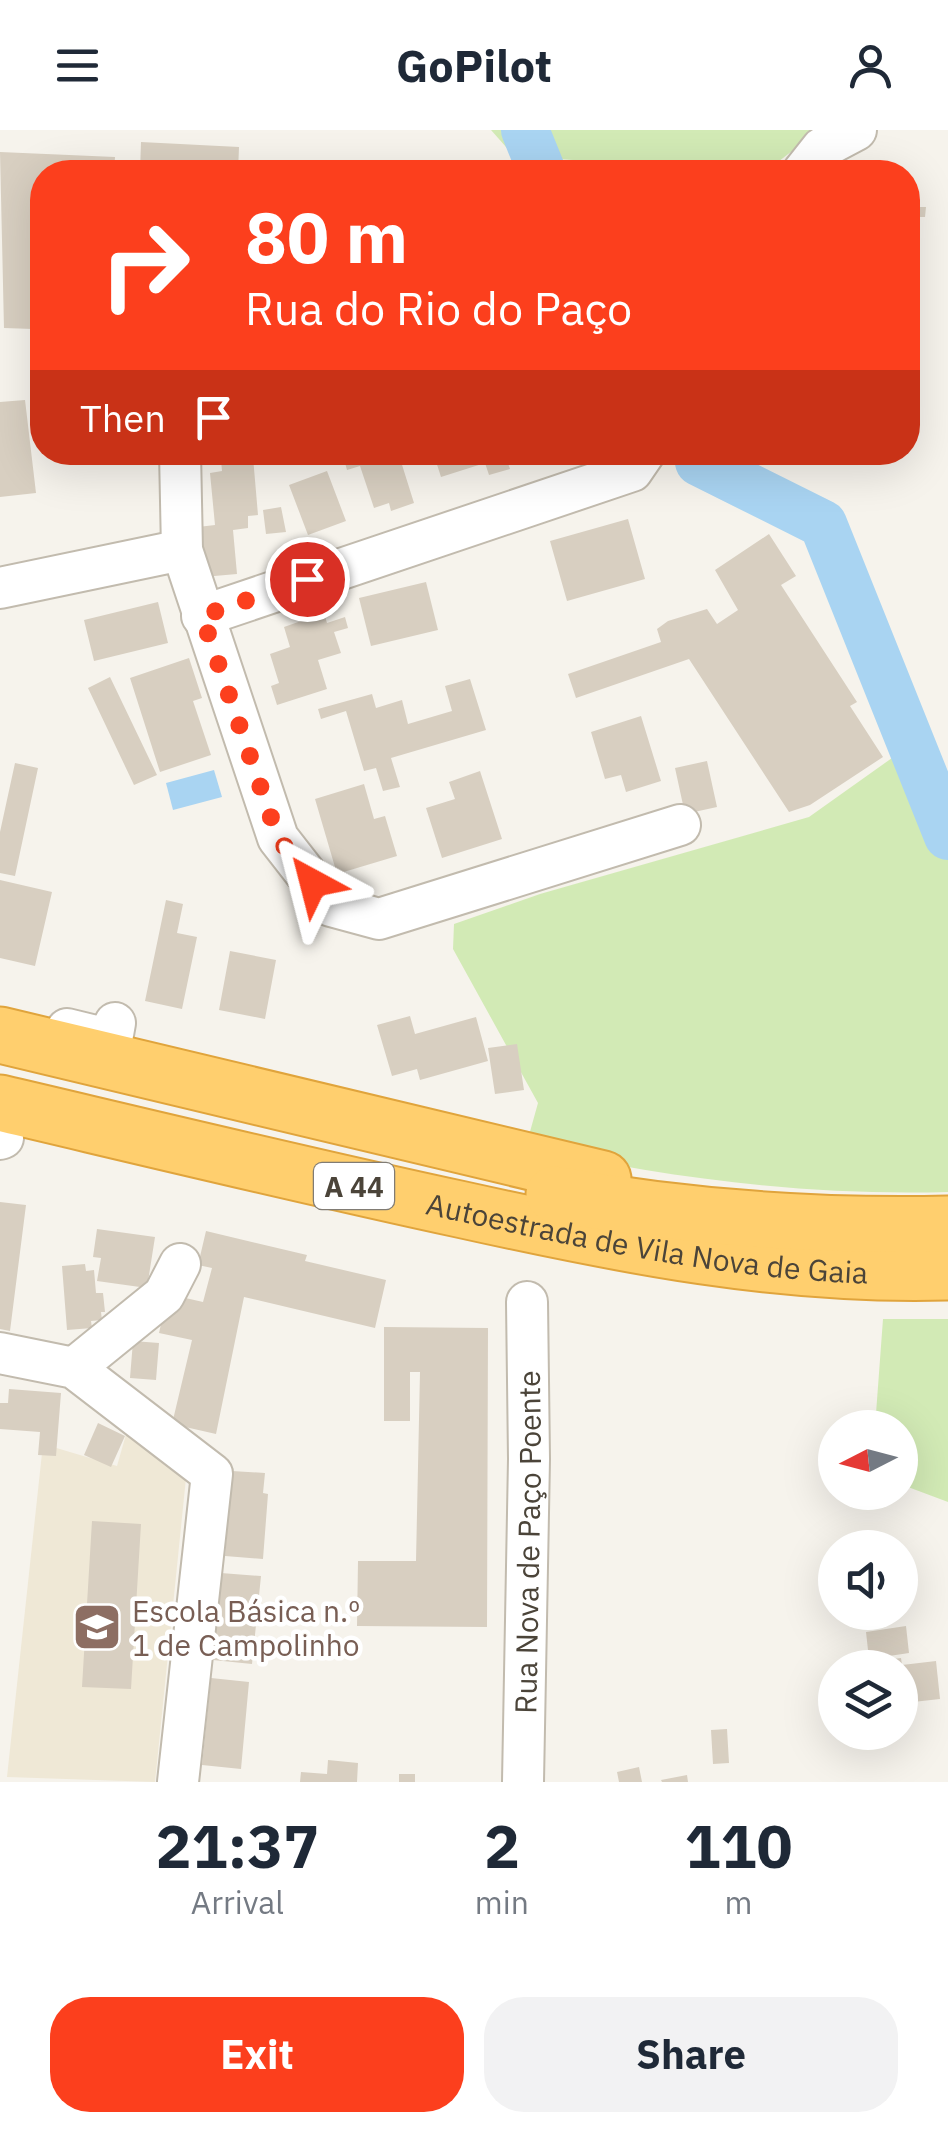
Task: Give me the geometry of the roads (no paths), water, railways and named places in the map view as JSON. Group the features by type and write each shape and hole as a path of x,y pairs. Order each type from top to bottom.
{"highway":[{"path":"0,1036 762,1218"},
{"name":"Autoestrada de Vila Nova de Gaia","path":"0,1067 521,1188 636,1206 762,1218 948,1224"},
{"name":"Autoestrada de Vila Nova de Gaia","path":"1,1129 397,1196 710,1260 856,1272 948,1272"}],"street":[{"path":"812,160 822,148 856,130"},
{"path":"180,465 182,550 202,616 278,838 331,906 380,919 680,825"},
{"path":"202,616 632,471 636,465"},
{"path":"0,588 182,550"},
{"path":"0,1012 112,1040 115,1023"},
{"path":"74,1368 164,1295 180,1264"},
{"name":"Rua Nova de Paço Poente","path":"524,1782 530,1460 527,1302"},
{"path":"0,1353 74,1368 212,1474 178,1782"}],"water":[{"path":"214,770 222,797 173,810 166,783"}],"waterway":[{"path":"525,130 537,160"},
{"path":"705,465 823,524 948,836"}],"place":[{"name":"Escola Básica n.º 1 de Campolinho","path":"97,1627"}]}
